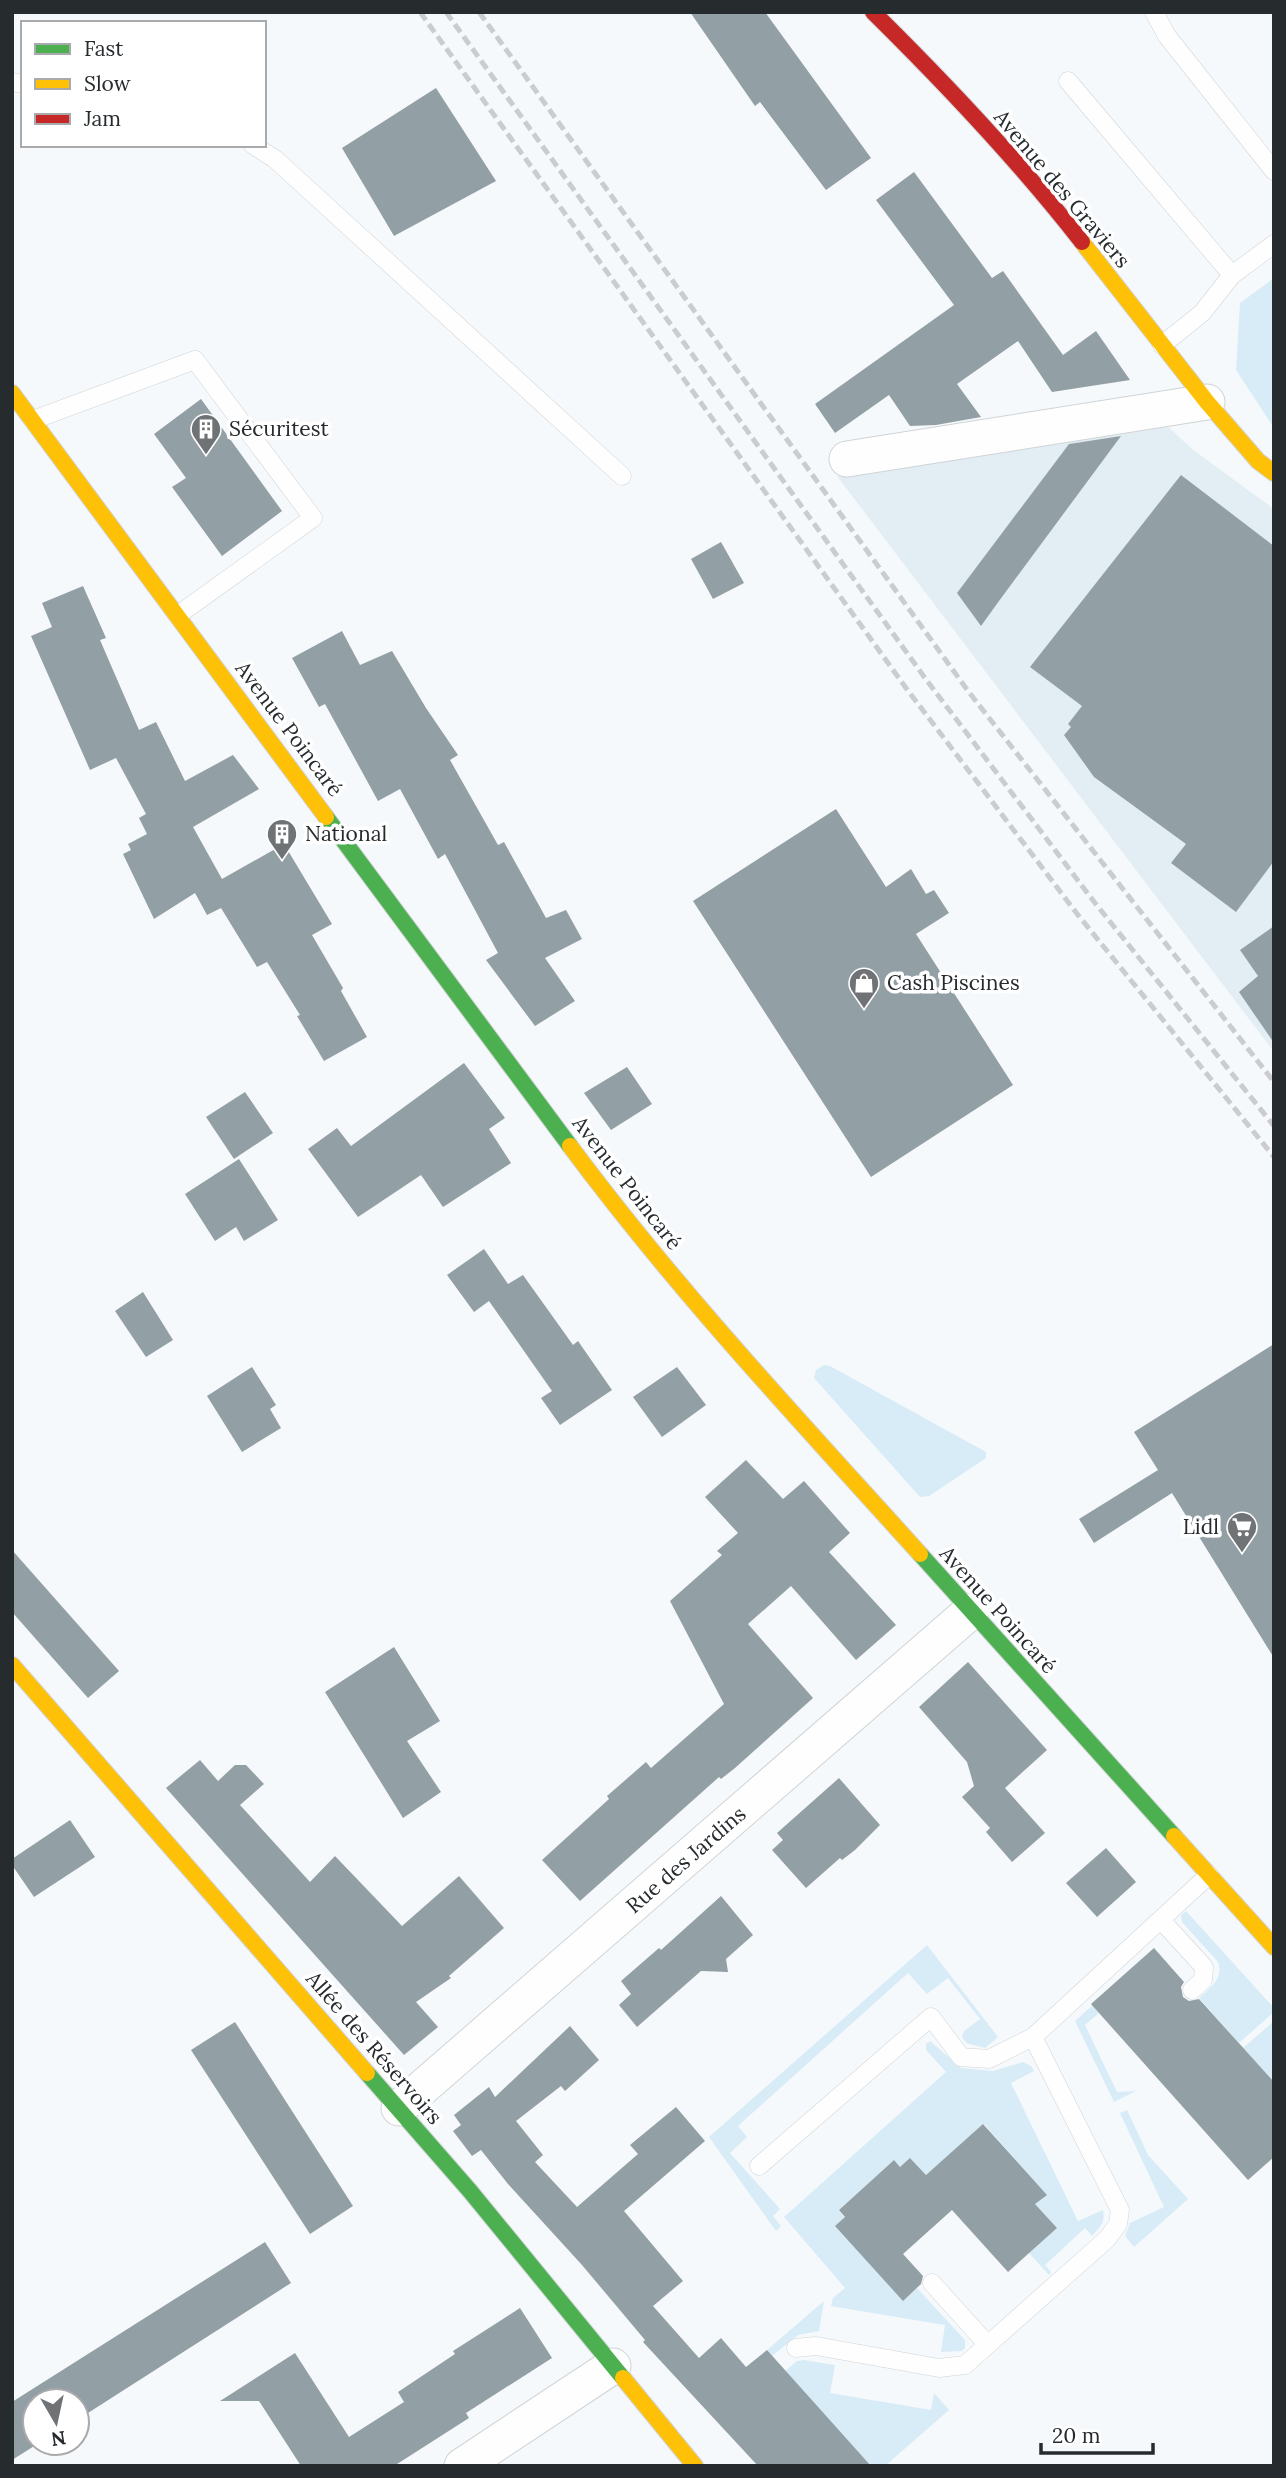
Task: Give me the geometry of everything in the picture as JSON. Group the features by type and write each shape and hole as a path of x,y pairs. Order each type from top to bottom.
{"main road":[{"name":"Avenue des Graviers","path":"873,12 928,66 1037,184 1207,402 1258,461 1274,473"},
{"name":"Avenue Poincaré","path":"12,393 594,1178 665,1266 748,1363 1274,1947"},
{"name":"Allée des Réservoirs","path":"12,1665 399,2108 695,2466"}],"street":[{"path":"848,459 1207,402"},
{"name":"Rue des Jardins","path":"399,2108 971,1611"},
{"path":"462,2466 613,2366"}],"lane":[{"path":"1154,12 1167,36 1274,172"},
{"path":"1068,81 1232,275"},
{"path":"256,147 275,159 622,476"},
{"path":"1162,345 1202,313 1232,275 1274,244"},
{"path":"33,420 195,360 313,518 178,615"},
{"path":"759,2166 931,2017 961,2057 989,2059 1033,2037 1209,1875"},
{"path":"1161,1920 1204,1967 1203,1980 1192,1990"},
{"path":"796,2348 816,2346 939,2368 965,2365 1107,2239 1118,2224 1119,2210 1033,2037"},
{"path":"932,2283 987,2344"}],"shaded area":[{"path":"1274,278 1274,428 1236,370 1240,303"},
{"path":"1161,420 1192,449 1274,509 1274,1052 837,476"},
{"path":"824,1365 986,1452 986,1458 929,1496 920,1497 814,1378 816,1370"},
{"path":"1186,1911 1274,2008 1274,2012 1239,2043 1199,1998 1215,1983 1219,1968 1218,1962 1182,1922 1181,1915"},
{"path":"927,1945 998,2037 985,2048 966,2043 962,2037 964,2031 980,2019 948,1978 927,1994 908,1973 738,2126 747,2137 730,2153 780,2209 773,2216 781,2226 776,2231 709,2137"},
{"path":"1093,2005 1099,2013 1085,2025 1117,2092 1136,2091 1114,2102 1075,2021"},
{"path":"1274,2021 1274,2082 1243,2048"},
{"path":"930,2041 961,2068 993,2071 1023,2062 1031,2066 1034,2071 1011,2083 1078,2221 1103,2210 1104,2214 1102,2224 1092,2236 1085,2228 1045,2265 1051,2272 1049,2275 1029,2253 1057,2228 1035,2204 1046,2194 984,2124 926,2175 911,2159 900,2167 894,2160 839,2210 903,2300 917,2288 965,2340 965,2348 962,2351 941,2352 945,2325 831,2306 833,2298 845,2288 784,2217 946,2072 926,2050 926,2044"},
{"path":"1127,2110 1148,2155 1188,2199 1134,2247 1125,2236 1130,2223 1164,2207 1120,2113"},
{"path":"824,2301 819,2331 798,2335 772,2356 767,2350"},
{"path":"797,2361 835,2365 830,2393 931,2410 934,2393 949,2410 885,2466 871,2466 785,2371"}],"building":[{"path":"690,12 765,12 871,158 826,190 760,102 755,106"},
{"path":"436,88 496,181 394,236 342,148"},
{"path":"914,172 992,278 1003,271 1063,355 1096,331 1130,380 1052,392 1018,341 957,384 981,417 936,425 910,426 889,395 835,433 815,404 954,305 876,200"},
{"name":"Sécuritest","path":"201,399 282,511 222,556 172,487 186,478 154,434"},
{"path":"1121,436 981,626 957,593 1069,444"},
{"path":"1181,475 1274,546 1274,861 1236,912 1171,863 1186,844 1094,777 1064,735 1071,727 1068,724 1082,706 1030,667"},
{"path":"721,542 744,583 713,599 691,559"},
{"path":"83,586 106,638 100,640 139,730 156,722 185,781 233,755 259,789 193,827 222,879 284,844 332,924 312,935 343,988 341,991 367,1037 324,1061 297,1016 300,1015 267,962 257,967 221,908 207,915 195,893 154,919 123,854 131,850 128,844 147,834 139,818 146,814 116,758 90,770 31,636 52,627 42,603"},
{"path":"342,631 360,665 392,651 458,755 450,760 498,845 504,842 546,918 566,910 582,939 545,958 575,1001 535,1026 486,960 498,953 445,854 438,859 400,789 378,801 325,704 319,707 292,658"},
{"name":"Cash Piscines","path":"836,809 886,887 911,869 926,894 934,890 949,913 916,934 1013,1085 871,1177 693,901"},
{"path":"1274,926 1274,1043 1239,992 1258,976 1240,950"},
{"path":"464,1063 505,1118 489,1129 511,1163 443,1207 421,1175 358,1217 308,1149 337,1128 351,1146"},
{"path":"627,1067 652,1104 611,1130 584,1093"},
{"path":"245,1092 273,1133 234,1159 206,1117"},
{"path":"239,1159 278,1220 244,1241 236,1227 215,1241 185,1194"},
{"path":"484,1249 508,1284 523,1275 573,1345 578,1341 612,1390 560,1425 541,1398 552,1391 489,1301 474,1312 447,1275"},
{"path":"143,1292 173,1340 146,1357 115,1311"},
{"name":"Lidl","path":"1274,1344 1274,1658 1172,1493 1094,1543 1079,1519 1158,1470 1134,1432"},
{"path":"252,1367 276,1405 270,1409 281,1428 242,1452 207,1396"},
{"path":"677,1367 706,1405 662,1437 633,1397"},
{"path":"746,1460 783,1499 804,1481 850,1533 829,1552 896,1625 856,1660 791,1586 748,1624 813,1698 735,1768 721,1779 719,1777 580,1901 542,1860 646,1762 651,1768 724,1704 670,1601 722,1555 717,1551 738,1533 705,1497"},
{"path":"12,1550 119,1671 88,1698 12,1612"},
{"path":"394,1647 440,1721 407,1741 441,1792 403,1818 325,1692"},
{"path":"968,1662 1047,1750 1005,1788 1045,1833 1012,1862 986,1832 990,1828 962,1797 974,1786 967,1762 919,1707"},
{"path":"200,1760 218,1781 235,1765 246,1765 264,1784 240,1805 310,1882 335,1856 402,1926 459,1876 504,1928 449,1976 451,1978 416,2002 438,2027 404,2055 166,1788"},
{"path":"839,1778 880,1825 855,1850 842,1860 840,1858 806,1888 772,1850 783,1840 777,1833"},
{"path":"70,1820 95,1857 34,1897 12,1865 12,1859"},
{"path":"1106,1848 1136,1882 1097,1917 1066,1883"},
{"path":"721,1896 753,1935 726,1959 728,1972 701,1971 637,2027 619,2005 631,1994 621,1981 659,1948 661,1950"},
{"path":"1154,1948 1184,1982 1181,1987 1183,1997 1189,2001 1199,1999 1274,2082 1274,2157 1248,2180 1091,2004"},
{"path":"235,2022 353,2206 310,2234 191,2050"},
{"path":"570,2026 599,2060 565,2091 561,2086 516,2121 543,2155 535,2162 577,2207 638,2154 630,2145 676,2107 705,2141 624,2211 683,2281 653,2306 699,2358 721,2338 746,2367 767,2350 871,2466 758,2466 643,2342 645,2340 582,2265 508,2184 481,2150 472,2156 453,2131 461,2125 454,2115 489,2087 495,2097"},
{"path":"983,2124 1047,2195 1035,2204 1057,2228 1008,2272 952,2210 903,2254 923,2276 921,2284 903,2301 835,2226 845,2217 839,2210 894,2160 900,2167 910,2158 926,2175"},
{"path":"265,2242 291,2283 91,2411 91,2387 36,2387"},
{"path":"520,2308 552,2358 466,2413 469,2418 394,2466 301,2466 259,2401 220,2401 295,2353 349,2437 404,2402 398,2392 455,2354 453,2351"},
{"path":"21,2396 21,2454 12,2460 12,2402"}],"railway":[{"path":"420,12 906,688 1078,915 1274,1157"},
{"path":"446,12 925,678 1095,903 1274,1126"},
{"path":"479,12 968,691 1274,1082"}],"traffic: fast":[{"path":"326,817 570,1146"},
{"path":"920,1554 1174,1836"},
{"path":"367,2073 470,2191 623,2378"}],"traffic: slow":[{"path":"1082,242 1207,402 1258,461 1274,473"},
{"path":"12,393 326,817"},
{"path":"570,1146 696,1303 920,1554"},
{"path":"12,1665 367,2073"},
{"path":"1174,1836 1274,1947"},
{"path":"623,2378 695,2466"}],"traffic: jam":[{"path":"873,12 981,124 1082,242"}],"place":[{"name":"Sécuritest","path":"206,456"},
{"name":"National","path":"282,861"},
{"name":"Cash Piscines","path":"864,1010"},
{"name":"Lidl","path":"1242,1554"}]}
